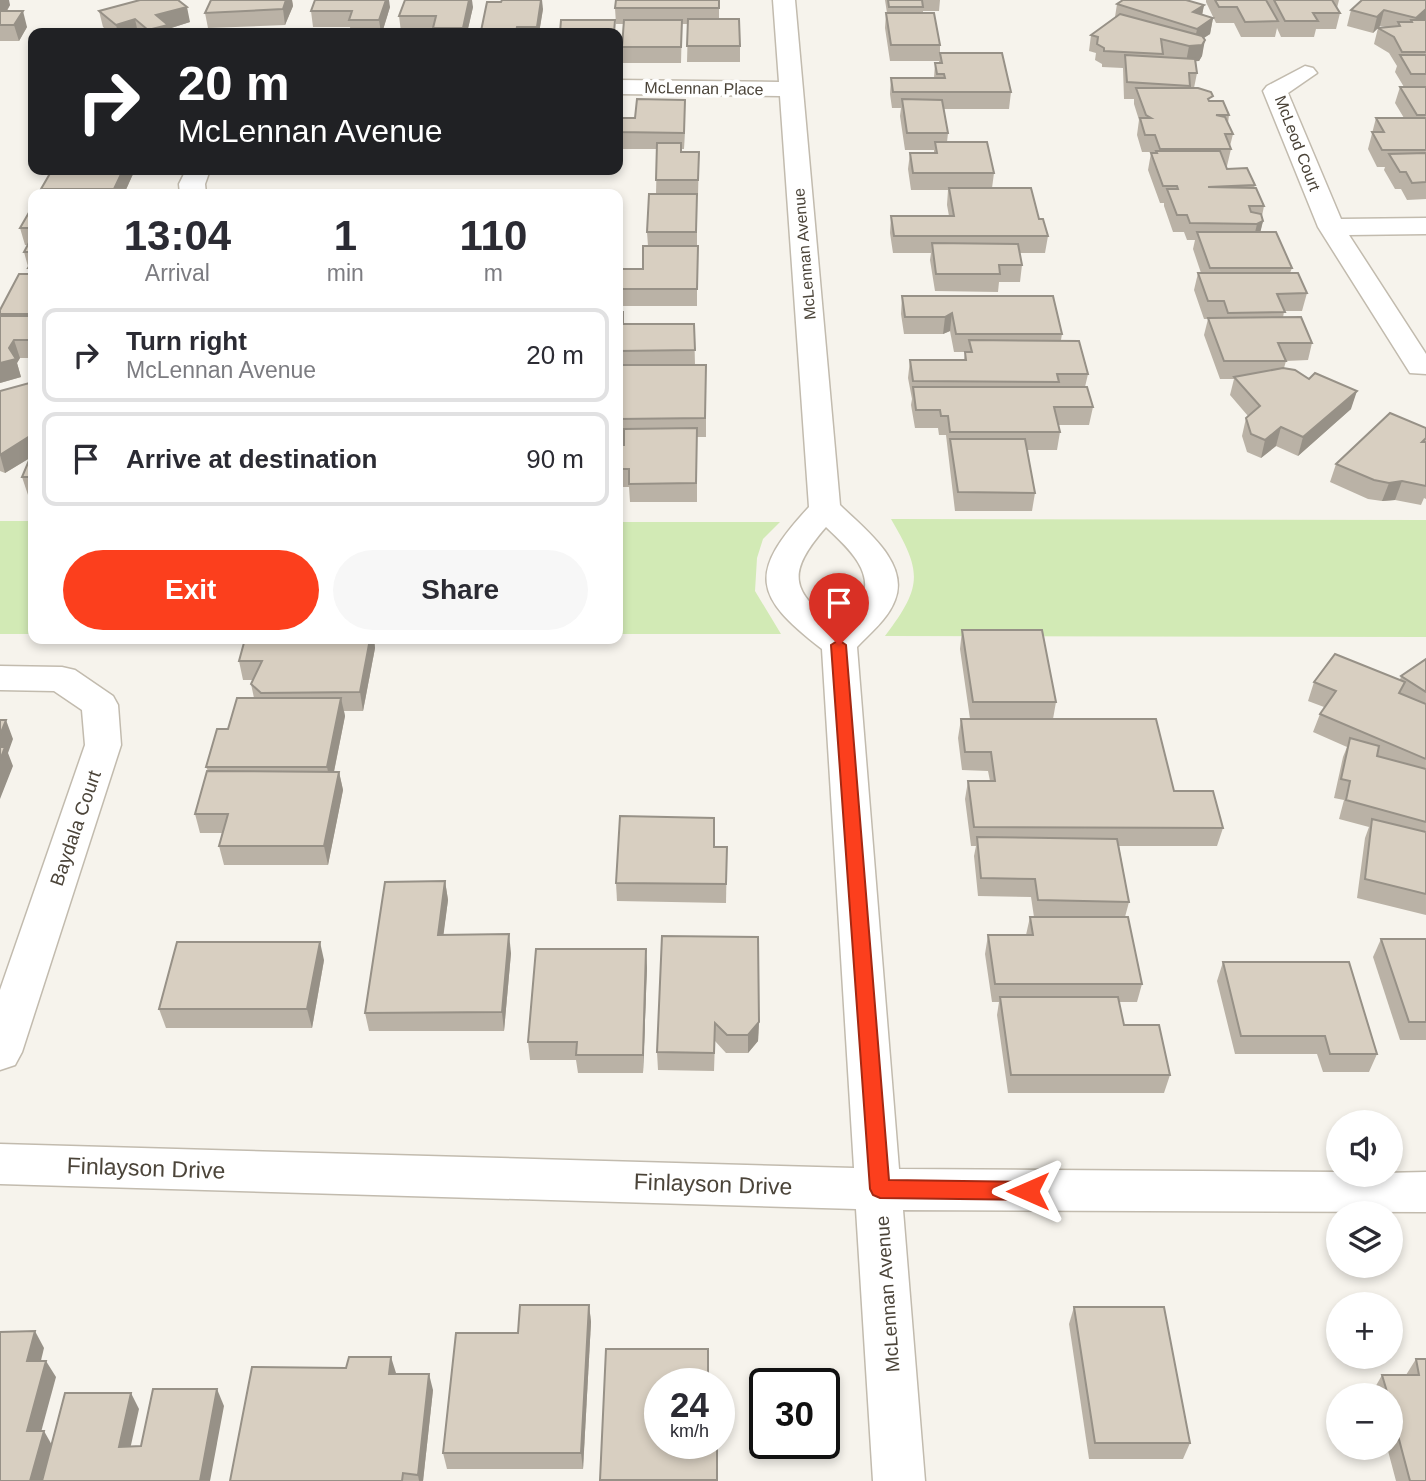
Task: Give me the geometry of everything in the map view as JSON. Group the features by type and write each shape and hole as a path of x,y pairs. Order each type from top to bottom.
{"street":[{"name":"McLennan Avenue","path":"784,0 825,509"},
{"name":"McLeod Court","path":"1305,73 1275,91 1331,227 1420,367"},
{"name":"McLennan Place","path":"623,87 790,89"},
{"path":"1331,227 1426,226"},
{"path":"825,509 872,555 881,577 879,600 839,645 789,602 781,576 788,551 825,509"},
{"name":"McLennan Avenue","path":"839,645 899,1481"},
{"name":"Baydala Court","path":"0,678 62,679 100,705 103,745 0,1052"},
{"name":"Finlayson Drive","path":"0,1164 880,1189 1426,1192"}],"green space":[{"path":"891,519 1426,520 1426,637 885,636 906,604 914,579 913,566"},
{"path":"0,521 28,521 28,634 0,634"},
{"path":"623,522 780,522 763,539 757,558 755,591 781,634 623,634"}],"building":[{"path":"140,0 178,0 187,7 156,15 168,25 156,28 146,28 135,19 116,25 99,11"},
{"path":"211,0 286,0 283,9 205,13"},
{"path":"315,0 386,0 379,20 349,20 352,11 311,11"},
{"path":"405,0 469,0 463,28 433,28 436,16 399,16"},
{"path":"541,0 537,27 482,28 487,2"},
{"path":"616,0 719,0 719,8 615,8"},
{"path":"888,0 922,0 923,7 889,7"},
{"path":"1123,0 1186,0 1204,5 1193,12 1213,18 1197,29 1117,4"},
{"path":"1215,0 1266,0 1278,21 1245,22 1237,7 1219,7"},
{"path":"1274,0 1332,0 1340,13 1313,13 1318,21 1285,21"},
{"path":"1362,0 1426,0 1426,9 1416,18 1384,10 1377,17 1351,10"},
{"path":"0,11 23,11 14,25 0,25"},
{"path":"886,13 934,13 940,45 891,45"},
{"path":"1120,14 1202,36 1205,40 1202,45 1189,46 1161,39 1163,54 1104,51 1104,48 1097,44 1098,37 1091,35"},
{"path":"688,19 739,19 740,46 687,46"},
{"path":"561,20 615,20 614,28 560,28"},
{"path":"624,20 682,20 681,47 623,47"},
{"path":"1411,20 1426,20 1426,52 1402,52 1394,37 1378,28 1400,26 1398,22 1412,22"},
{"path":"940,53 1002,53 1011,92 893,92 891,78 945,78 944,74 937,74 935,63 942,63"},
{"path":"1125,55 1195,59 1197,73 1189,73 1190,86 1127,82"},
{"path":"1400,55 1426,55 1426,74 1411,74"},
{"path":"1400,87 1426,87 1426,115 1417,115"},
{"path":"1136,88 1198,88 1211,92 1213,96 1209,101 1223,101 1229,115 1216,115 1225,117 1233,134 1225,134 1231,149 1160,149 1155,135 1145,135 1140,118 1151,118 1146,115"},
{"path":"637,99 685,100 684,133 623,132 623,118 635,118"},
{"path":"902,99 942,100 948,133 907,133"},
{"path":"1376,118 1426,118 1426,150 1382,150 1372,132 1384,132"},
{"path":"935,142 987,142 994,173 913,173 910,153 937,153"},
{"path":"657,143 681,143 681,152 699,152 698,180 656,180"},
{"path":"1156,151 1220,151 1227,169 1247,168 1255,185 1208,187 1256,188 1264,206 1249,206 1251,212 1261,214 1263,221 1257,224 1190,223 1187,215 1177,215 1167,189 1178,189 1177,186 1163,186 1151,153 1157,153"},
{"path":"1426,153 1426,182 1412,183 1406,172 1400,172 1389,154"},
{"path":"49,175 121,175 114,189 41,189"},
{"path":"949,188 1031,188 1039,219 1043,219 1048,236 894,236 891,216 954,216"},
{"path":"649,194 697,194 696,232 647,232"},
{"path":"28,214 28,228 20,228"},
{"path":"1197,232 1276,232 1292,268 1210,268"},
{"path":"932,243 1018,244 1022,265 999,265 1000,274 936,274"},
{"path":"643,246 698,246 697,289 623,289 623,269 643,269"},
{"path":"1198,273 1298,273 1307,293 1277,294 1285,312 1228,313 1224,301 1208,301"},
{"path":"19,274 28,274 28,314 0,314"},
{"path":"902,296 1053,296 1062,334 956,334 952,313 945,317 905,317"},
{"path":"0,316 28,316 28,340 14,340 9,348 16,359 0,363"},
{"path":"1301,317 1312,343 1278,343 1286,361 1224,361 1208,318"},
{"path":"623,324 694,324 695,350 623,351"},
{"path":"969,340 1079,341 1088,374 1057,374 1059,382 913,381 910,360 966,360 965,352 972,352"},
{"path":"623,365 706,365 705,418 623,419"},
{"path":"1283,368 1295,370 1309,379 1315,373 1357,391 1303,437 1281,427 1265,440 1251,434 1246,418 1260,406 1234,377"},
{"path":"28,383 28,437 0,455 0,391"},
{"path":"913,387 1087,387 1093,407 1054,407 1060,432 950,432 948,416 941,416 940,410 916,410"},
{"path":"1390,413 1426,428 1426,438 1422,442 1426,442 1426,486 1402,481 1389,483 1374,480 1336,464"},
{"path":"697,428 696,483 629,484 629,469 623,469 624,429"},
{"path":"950,439 1025,439 1035,493 958,492"},
{"path":"28,463 28,477 22,477"},
{"path":"962,630 1042,630 1056,702 973,702"},
{"path":"244,644 369,644 360,692 261,693 251,684 262,661 239,661"},
{"path":"1335,654 1405,682 1399,693 1426,704 1426,759 1320,714 1336,691 1314,682"},
{"path":"1426,659 1426,692 1401,676"},
{"path":"237,698 341,698 327,767 206,767 217,729 228,729"},
{"path":"961,719 1156,719 1174,791 1213,791 1223,828 974,827 968,781 995,781 991,752 965,752"},
{"path":"0,720 6,720 0,735"},
{"path":"1350,738 1379,746 1377,756 1426,769 1426,822 1346,800 1350,781 1341,779"},
{"path":"0,747 5,747 0,760"},
{"path":"207,771 339,772 324,846 219,846 228,814 195,814"},
{"path":"620,816 714,818 714,847 727,847 726,884 616,883"},
{"path":"1372,819 1426,832 1426,894 1365,879"},
{"path":"977,837 1117,839 1129,902 1038,900 1035,879 981,878"},
{"path":"445,881 438,935 509,934 502,1012 365,1013 385,882"},
{"path":"1030,917 1128,917 1142,984 995,984 988,935 1033,935"},
{"path":"662,936 758,937 759,1022 748,1035 727,1035 715,1023 714,1053 657,1052"},
{"path":"1381,939 1426,939 1426,1022 1409,1022"},
{"path":"177,942 320,942 307,1009 159,1009"},
{"path":"536,949 646,949 643,1055 576,1055 577,1042 528,1042"},
{"path":"1223,962 1349,962 1377,1054 1330,1054 1325,1036 1241,1036"},
{"path":"1000,997 1118,997 1124,1025 1159,1025 1170,1075 1011,1075"},
{"path":"520,1305 589,1305 581,1453 443,1453 456,1333 518,1333"},
{"path":"1074,1307 1164,1307 1190,1443 1095,1443"},
{"path":"35,1331 27,1361 46,1361 27,1431 44,1431 30,1481 0,1481 0,1332"},
{"path":"606,1349 708,1349 708,1368 644,1368 644,1459 717,1459 717,1480 600,1480"},
{"path":"349,1357 391,1357 389,1374 429,1374 418,1475 403,1473 402,1481 230,1481 252,1367 346,1368"},
{"path":"1416,1359 1426,1359 1426,1481 1410,1481 1403,1454 1403,1383 1384,1383 1382,1375 1419,1375"},
{"path":"153,1389 217,1389 200,1481 42,1481 65,1393 131,1393 119,1447 141,1446"}],"route":[{"path":"839,645 880,1189 1028,1191"}]}
